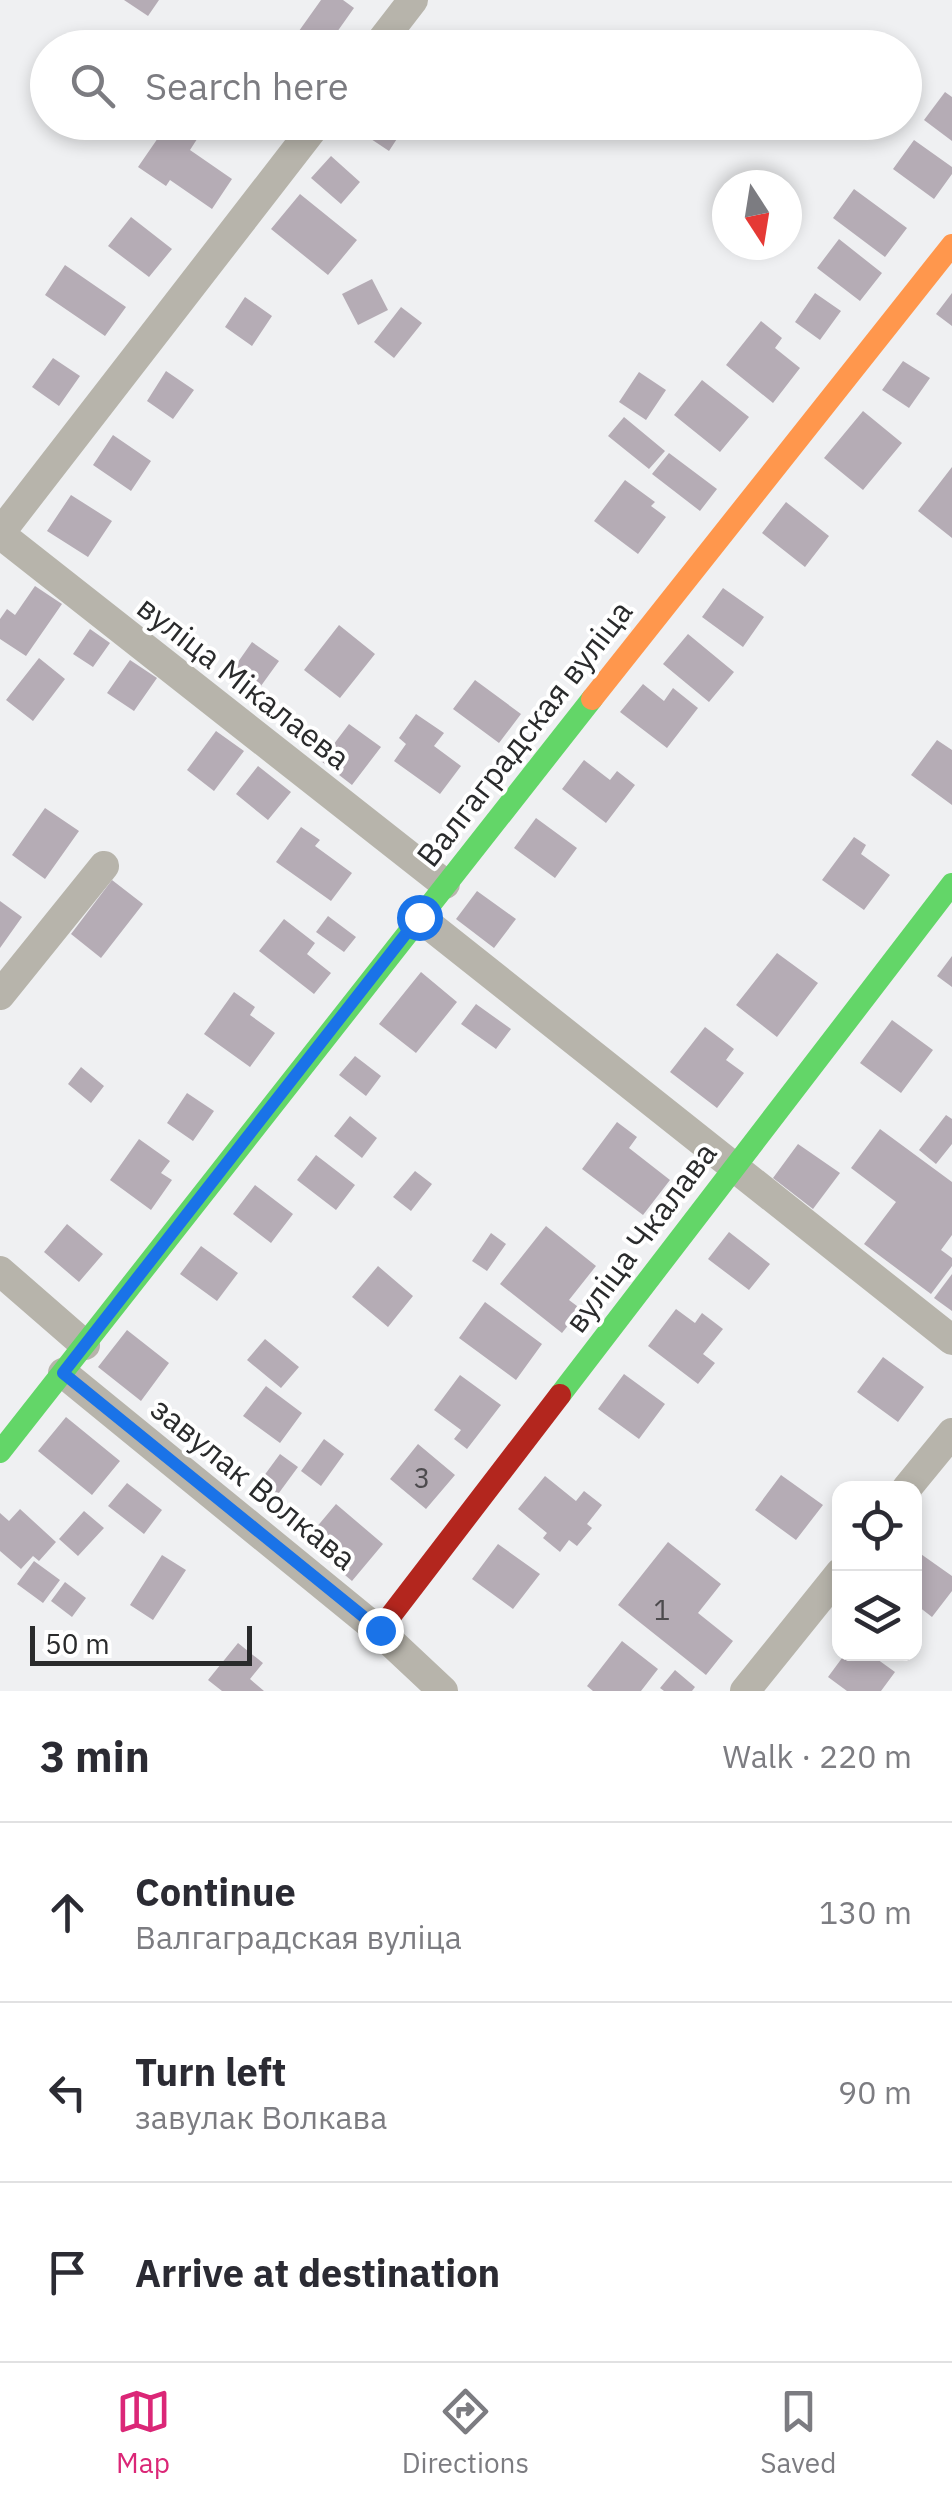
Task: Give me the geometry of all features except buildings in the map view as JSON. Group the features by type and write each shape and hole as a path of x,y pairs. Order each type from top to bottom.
{"street":[{"path":"390,30 413,0"},
{"name":"вуліца Мікалаева","path":"304,140 0,534 445,884"},
{"name":"Валгаградская вуліца","path":"0,1452 952,245"},
{"path":"0,996 104,866"},
{"name":"вуліца Чкалава","path":"380,1630 952,884"},
{"path":"419,917 952,1340"},
{"path":"0,1271 85,1345"},
{"name":"завулак Волкава","path":"63,1373 380,1630 442,1691"},
{"path":"913,1481 952,1433"},
{"path":"745,1691 832,1583"}],"traffic: fast":[{"path":"0,1452 592,699"},
{"path":"560,1395 952,884"}],"traffic: slow":[{"path":"592,699 952,245"}],"traffic: jam":[{"path":"379,1631 560,1395"}],"route":[{"path":"380,1630 63,1373 419,917"}]}
